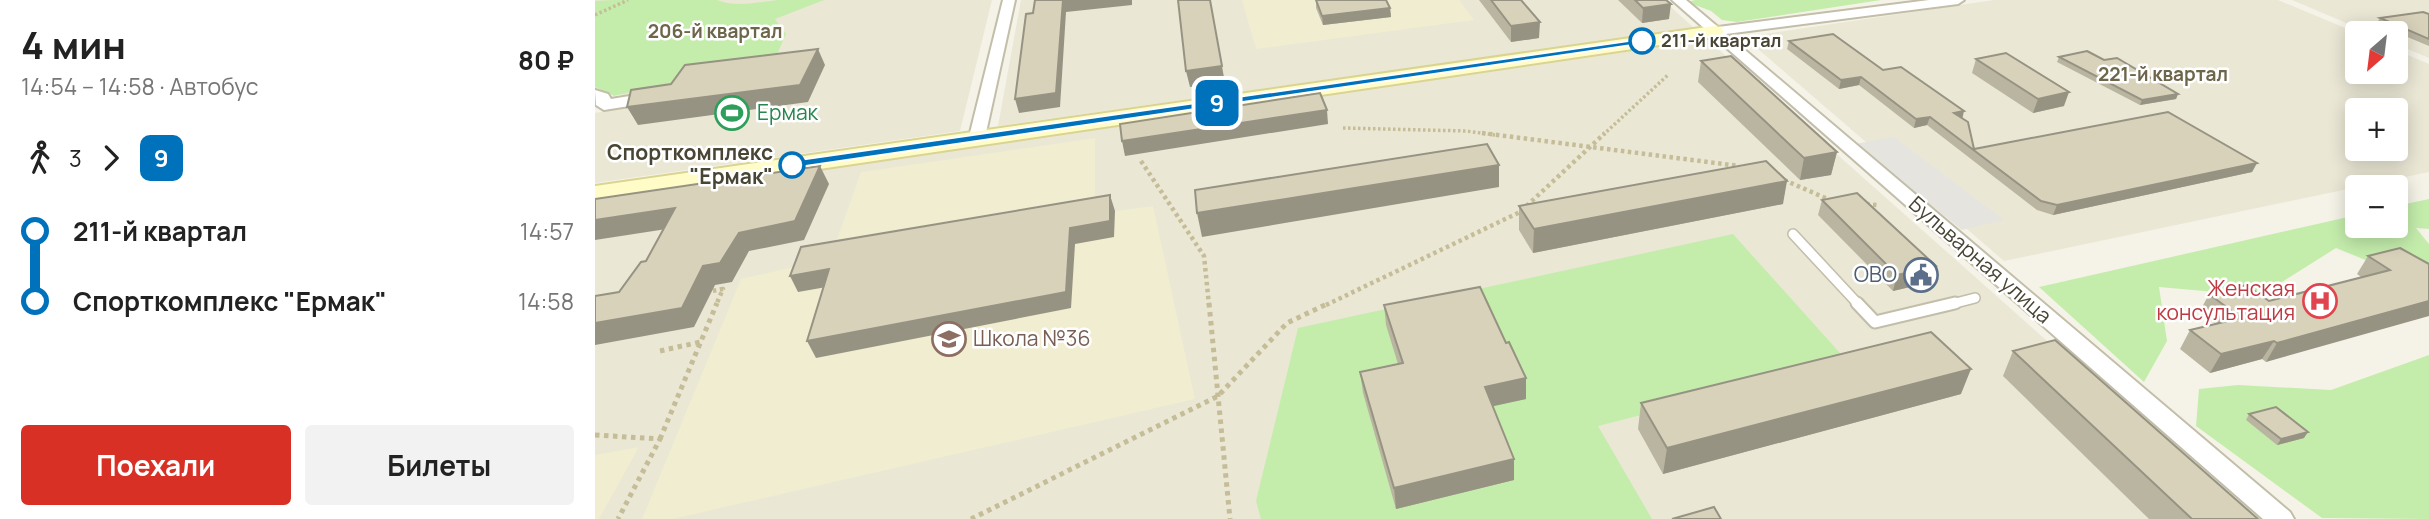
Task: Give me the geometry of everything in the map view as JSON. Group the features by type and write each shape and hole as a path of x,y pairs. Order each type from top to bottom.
{"street":[{"path":"977,137 1009,0"},
{"name":"Бульварная улица","path":"1678,0 2281,519"},
{"path":"595,194 1714,32 1958,0"},
{"path":"595,94 603,97 604,105 642,99"}],"lane":[{"path":"1793,234 1875,322 1975,298"}],"path":[{"path":"595,15 628,0"},
{"path":"971,519 1218,396 1287,323 1520,212 1669,74"},
{"path":"1343,128 1466,131 1750,168"},
{"path":"1141,161 1204,256 1230,519"},
{"path":"1775,176 1824,199 1837,201"},
{"path":"1864,204 1877,205"},
{"path":"618,519 660,439 723,289 696,293"},
{"path":"660,351 701,341"},
{"path":"595,435 660,439"}],"shaded area":[{"name":"206-й квартал","path":"595,0 992,0 960,131 595,183 595,113 645,105 654,92 624,95 595,88"},
{"name":"211-й квартал","path":"1021,0 1663,0 1694,28 998,126"},
{"path":"1242,0 1459,0 1474,20 1256,49"},
{"name":"221-й квартал","path":"1994,0 2278,0 2345,28 2345,84 2408,84 2408,55 2429,64 2429,172 2408,176 2345,175 2345,190 2004,261 1744,37"},
{"path":"2292,0 2429,0 2429,58 2408,49 2408,21 2345,22"},
{"path":"1708,40 2248,519 595,519 595,200"},
{"path":"1894,137 2004,220 1962,230 1855,144"},
{"name":"Школа №36","path":"1095,138 1095,214 1153,206 1195,399 673,519 642,519 741,279 830,259 861,172"},
{"path":"639,447 599,519 595,519 595,455"}],"green space":[{"path":"717,0 740,4 778,0 824,0 775,19 786,34 771,68 709,74 614,96 595,87 595,1"},
{"path":"1881,0 1737,22 1722,20 1711,11 1687,2"},
{"path":"2429,199 2429,229 2416,228 2429,244 2429,286 2336,248 2260,296 2159,287 2167,341 2144,382 2039,287 2345,218 2345,238 2408,238 2408,203"},
{"path":"1733,234 1848,362 1598,426 1652,519 1261,519 1256,501 1298,328"},
{"path":"2429,355 2429,519 2322,518 2196,426 2199,389 2238,385 2331,390"}],"building":[{"path":"1035,0 1063,0 1056,93 1015,99 1026,14 1033,13"},
{"path":"1178,0 1210,0 1222,66 1186,71"},
{"path":"1316,0 1386,0 1390,8 1322,16"},
{"path":"1491,0 1521,0 1540,22 1511,26"},
{"path":"1635,0 1666,0 1671,4 1643,8"},
{"path":"2423,12 2429,14 2429,39 2408,30 2408,21 2387,21 2380,18"},
{"path":"1833,34 1883,70 1901,67 1964,111 1954,113 1968,122 1974,149 2168,112 2257,163 2057,205 2041,201 1930,117 1916,119 1861,77 1841,80 1789,41"},
{"path":"818,49 800,85 627,107 631,90 671,84 685,65"},
{"path":"2087,51 2104,60 2117,58 2178,94 2142,100 2059,57"},
{"path":"2006,53 2069,92 2038,99 1976,59"},
{"path":"1731,56 1837,152 1804,158 1701,61"},
{"path":"1320,93 1327,110 1122,141 1120,124"},
{"path":"1487,144 1499,165 1197,213 1195,190"},
{"path":"1766,161 1787,181 1534,229 1519,206"},
{"path":"820,166 795,221 739,233 720,263 703,266 682,308 595,323 595,296 619,292 641,262 646,261 675,208 595,220 595,199"},
{"path":"1857,193 1936,266 1897,275 1822,200"},
{"path":"1110,195 1110,221 1070,228 1066,292 807,341 829,269 790,276 801,247"},
{"path":"2400,248 2429,264 2429,301 2277,343 2274,341 2221,354 2190,330 2241,318 2209,294 2246,285 2269,301 2390,270 2368,256"},
{"path":"1480,287 1526,378 1485,387 1514,459 1394,488 1360,372 1403,363 1384,305"},
{"path":"1931,332 1971,369 1667,448 1641,403"},
{"path":"2055,340 2258,519 2192,519 2013,351"},
{"path":"2276,407 2308,432 2281,439 2249,414"},
{"path":"1714,507 1721,519 1672,519"}],"bus line":[{"name":"9","path":"792,165 1642,41"}],"place":[{"name":"211-й квартал","path":"1642,41"},
{"name":"Ермак","path":"732,113"},
{"name":"Спорткомплекс \"Ермак\"","path":"792,165"},
{"name":"ОВО","path":"1921,275"},
{"name":"Женская консультация","path":"2320,301"},
{"name":"Школа №36","path":"949,339"}],"district":[{"name":"206-й квартал","path":"715,31"},
{"name":"221-й квартал","path":"2163,74"}]}
